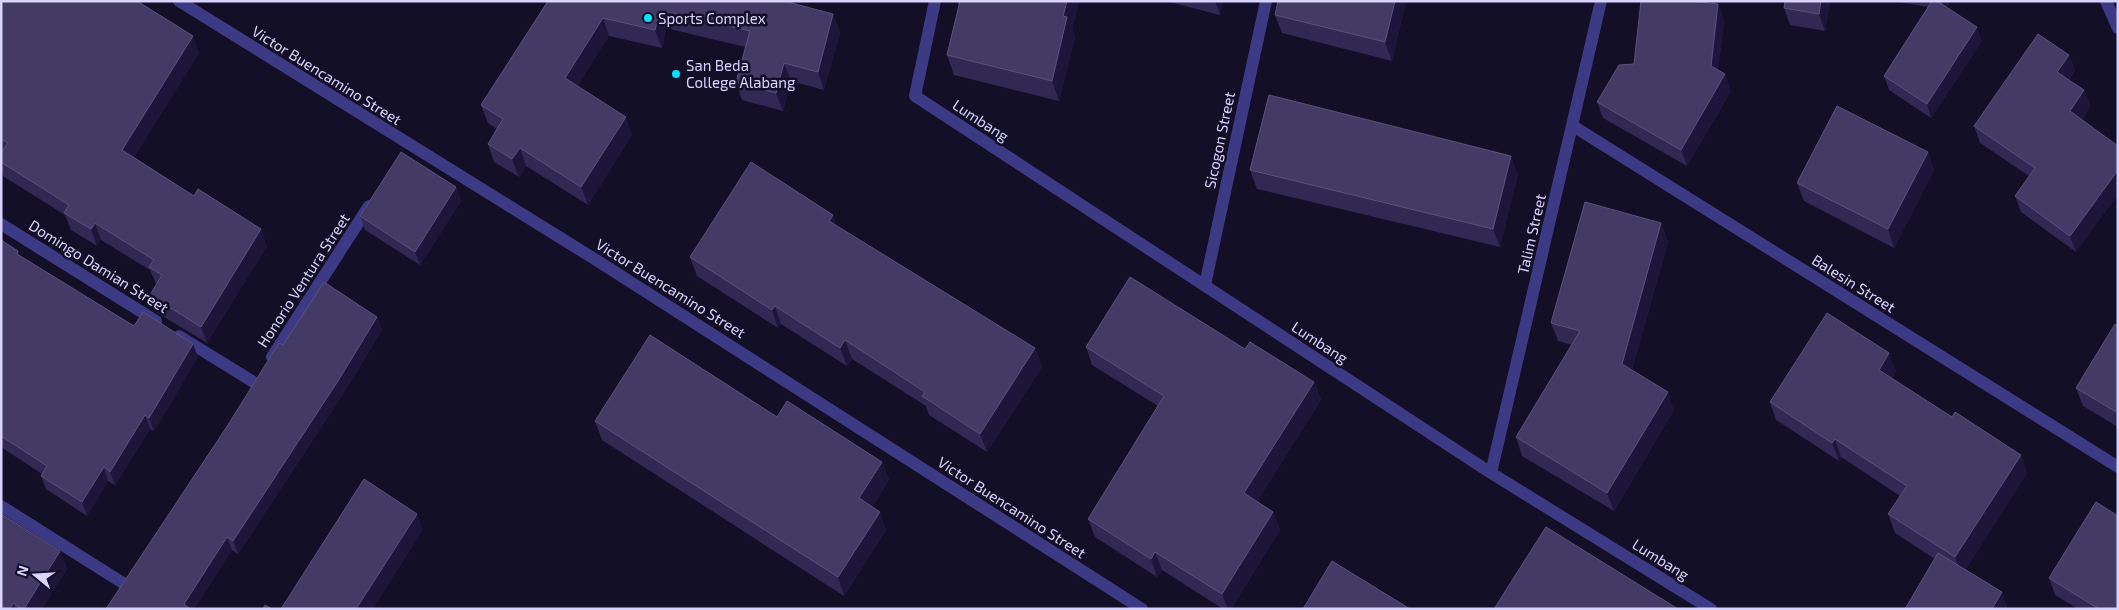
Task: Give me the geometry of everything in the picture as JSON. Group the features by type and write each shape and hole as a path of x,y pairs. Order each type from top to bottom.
{"street":[{"name":"Victor Buencamino Street","path":"179,1 406,150 593,258 1142,609"},
{"name":"Lumbang","path":"935,1 915,96 1491,473 1711,609"},
{"name":"Sicogon Street","path":"1205,285 1266,1"},
{"name":"Talim Street","path":"1491,473 1601,1"},
{"path":"2106,1 2118,28"},
{"name":"Balesin Street","path":"1573,126 2118,467"},
{"name":"Honorio Ventura Street","path":"257,379 379,192"},
{"name":"Domingo Damian Street","path":"1,224 257,379"},
{"path":"1,506 126,585"}],"building":[{"path":"1,1 137,1 193,36 122,150 194,196 198,189 261,229 201,327 150,295 162,275 149,267 154,260 95,223 91,229 64,213 69,205 1,162 1,153 8,143 1,139"},
{"path":"548,1 784,1 833,14 818,72 784,63 776,93 736,82 750,31 660,10 655,30 603,18 565,78 626,117 581,187 520,148 512,159 488,144 503,119 481,105"},
{"path":"960,1 1067,1 1063,16 1067,17 1052,81 947,55"},
{"path":"1278,1 1395,1 1385,42 1275,15"},
{"path":"1641,1 1691,1 1718,4 1711,66 1725,74 1681,150 1597,102 1619,65 1634,64"},
{"path":"1785,1 1821,1 1819,14 1784,8"},
{"path":"1932,1 1937,1 1977,27 1927,104 1884,76"},
{"path":"2038,34 2069,55 2057,72 2084,90 2070,111 2118,146 2118,170 2070,236 2015,196 2035,168 1974,126"},
{"path":"1269,95 1511,156 1493,229 1250,170"},
{"path":"1837,106 1928,152 1888,229 1797,183"},
{"path":"401,152 456,187 415,252 360,216"},
{"path":"751,162 833,215 829,221 1035,348 980,434 922,396 925,392 845,340 840,348 775,306 772,310 690,257"},
{"path":"1585,202 1661,223 1622,364 1668,392 1607,493 1516,437 1580,331 1551,323"},
{"path":"1,240 18,251 17,254 134,326 143,312 193,344 149,418 145,415 110,472 104,467 82,502 41,476 47,466 1,436"},
{"path":"1130,277 1245,349 1250,342 1314,382 1244,493 1273,512 1222,594 1155,552 1151,559 1088,519 1164,396 1086,347"},
{"path":"324,282 377,317 338,381 233,541 227,537 184,604 189,609 106,609 226,428 279,343 283,345"},
{"path":"1827,313 1889,353 1879,370 1952,417 1955,412 2021,455 1955,557 1888,514 1907,486 1835,439 1832,443 1770,402"},
{"path":"2115,324 2118,326 2118,413 2076,388"},
{"path":"650,335 777,417 787,401 882,462 859,498 880,512 838,577 595,421"},
{"path":"364,479 417,514 356,609 281,609"},
{"path":"2096,502 2118,516 2118,609 2099,609 2049,578"},
{"path":"1,514 60,551 24,609 13,603 10,609 1,609"},
{"path":"1546,527 1678,609 1494,609"},
{"path":"1938,553 2002,592 1992,609 1905,609"},
{"path":"1332,561 1410,609 1303,609"},
{"path":"265,605 272,609 263,609"}],"place":[{"name":"Sports Complex","path":"648,18"},
{"name":"San Beda College Alabang","path":"676,74"}]}
